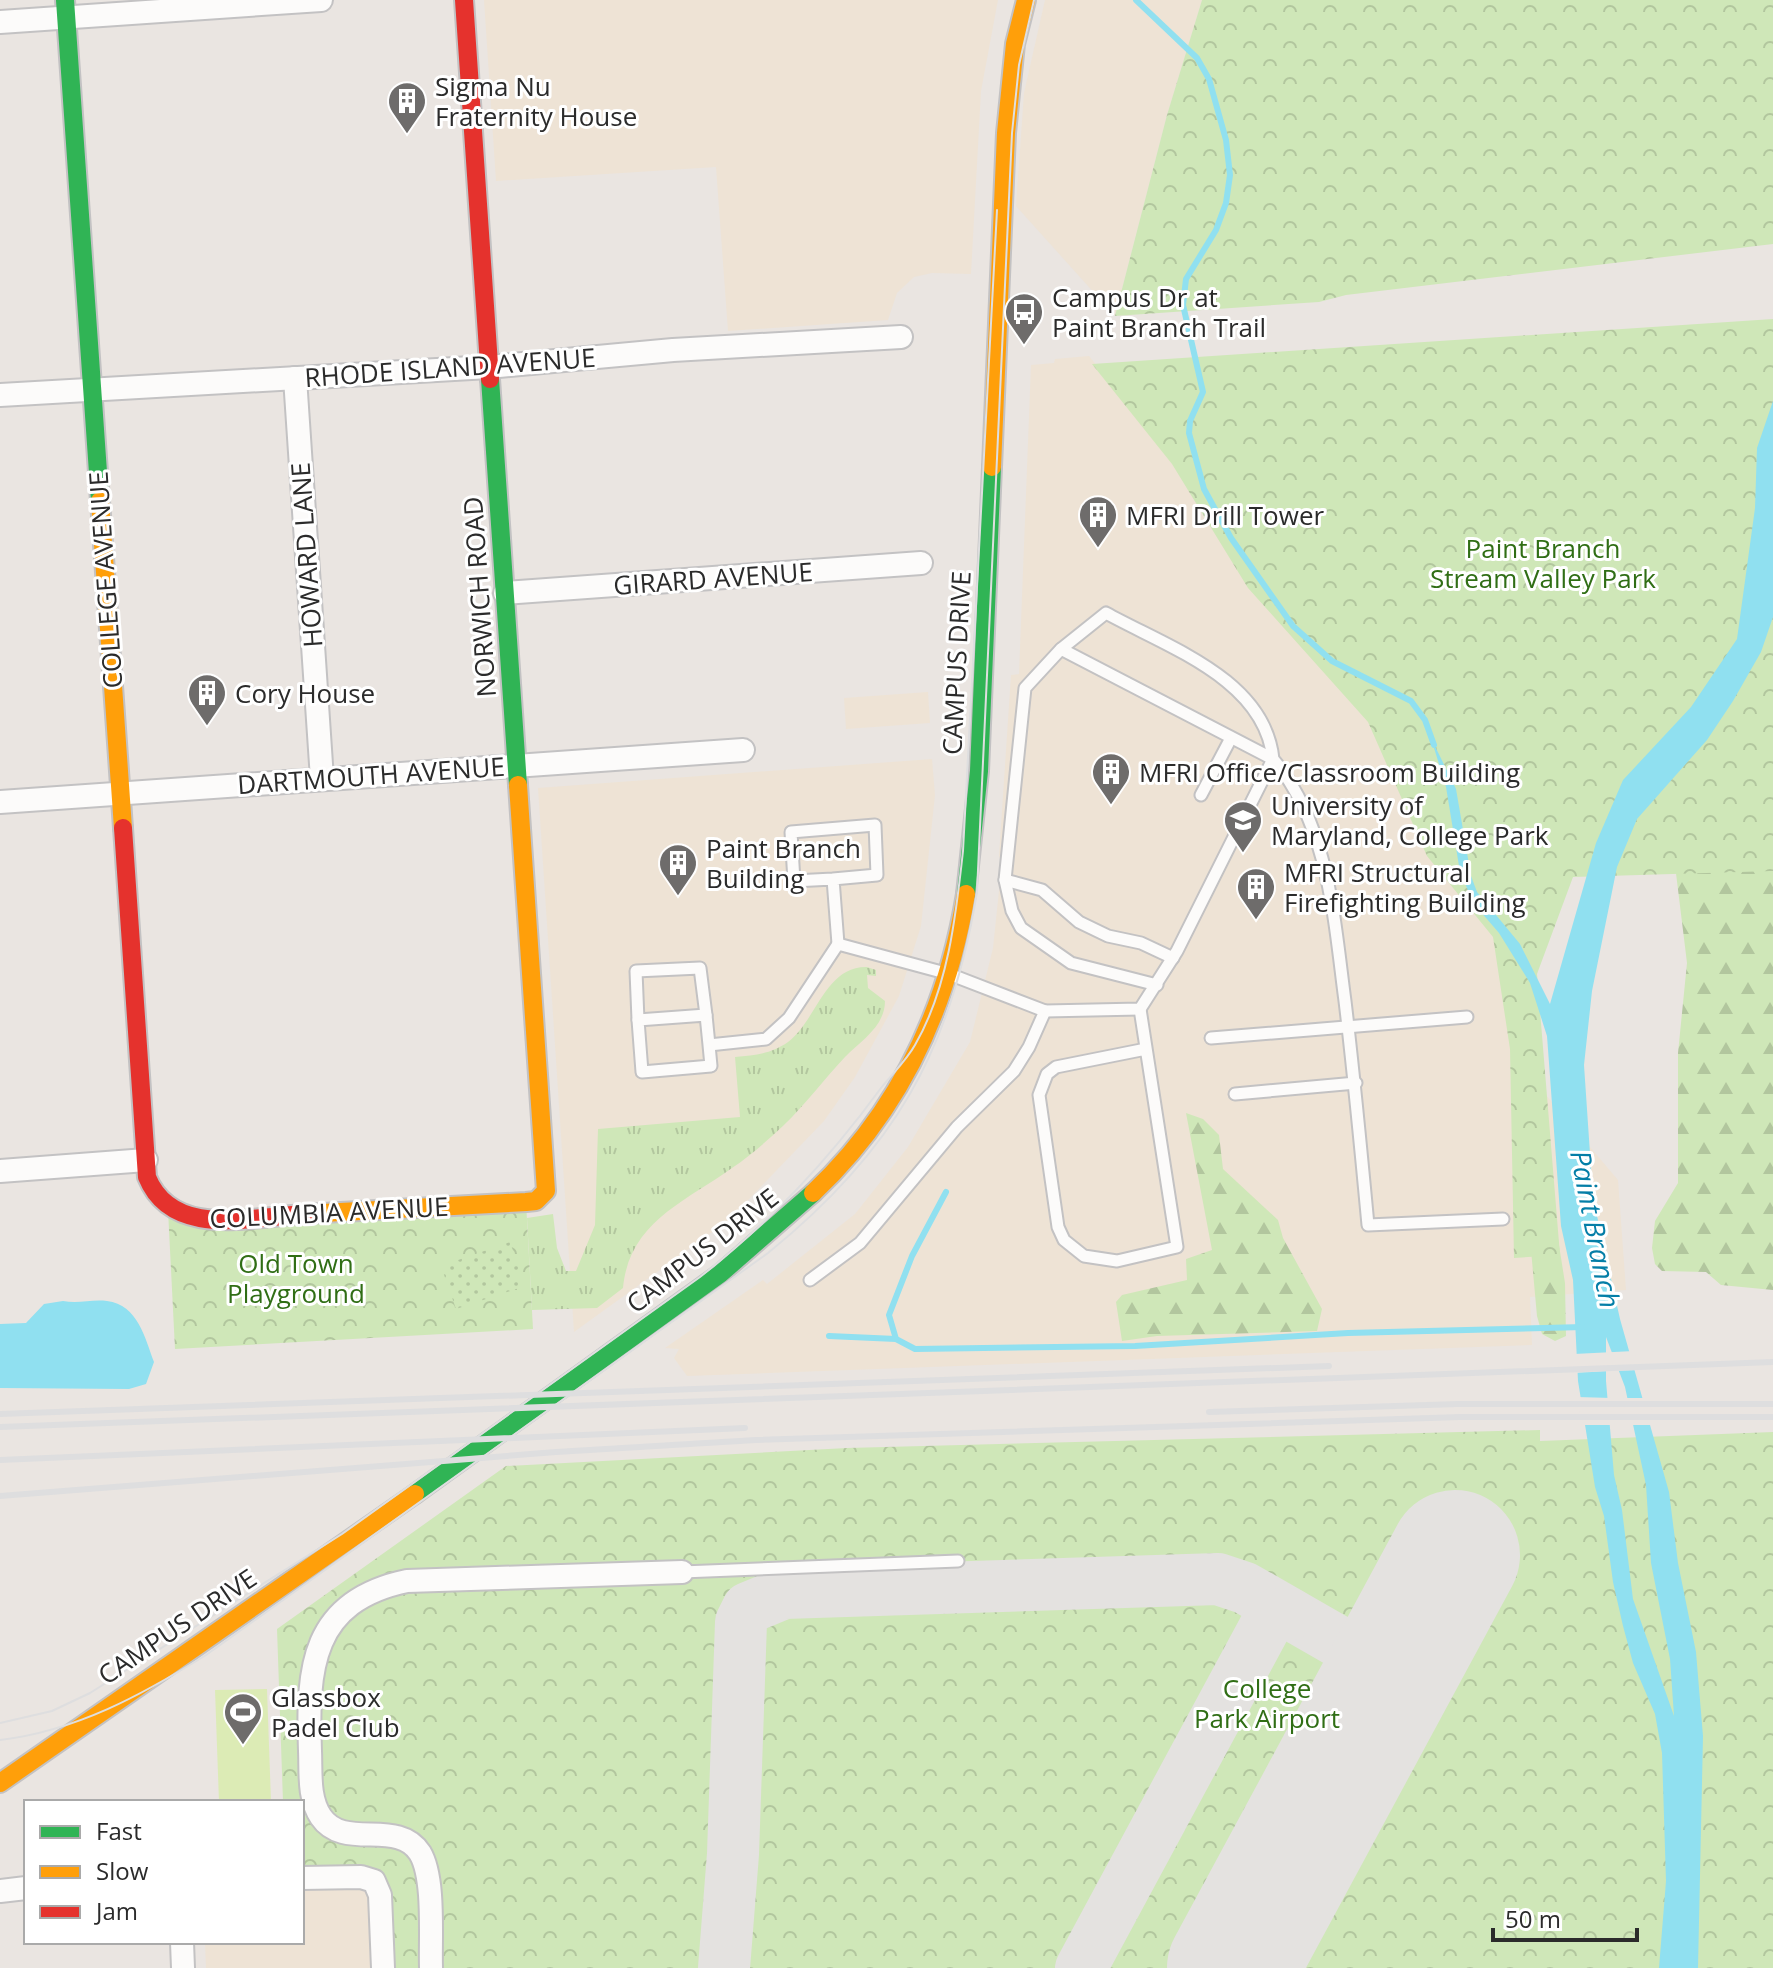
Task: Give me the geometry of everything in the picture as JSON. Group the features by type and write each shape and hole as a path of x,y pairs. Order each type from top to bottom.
{"street":[{"path":"0,22 65,9 321,0"},
{"name":"NORWICH ROAD","path":"464,0 546,1191"},
{"name":"CAMPUS DRIVE","path":"0,1783 98,1711 438,1480 783,1224 870,1135 903,1086 933,1021 949,974 971,856 982,687 1006,133 1015,44 1026,0"},
{"name":"COLLEGE AVENUE","path":"65,9 146,1160"},
{"name":"RHODE ISLAND AVENUE","path":"0,395 489,367 673,350 901,337"},
{"name":"HOWARD LANE","path":"295,378 322,779"},
{"name":"GIRARD AVENUE","path":"505,593 921,563"},
{"name":"DARTMOUTH AVENUE","path":"0,802 516,763 743,750"},
{"path":"0,1171 146,1160"},
{"name":"COLUMBIA AVENUE","path":"146,1160 151,1190 159,1202 168,1210 194,1219 526,1202 536,1201 546,1191"},
{"path":"431,1968 428,1892 422,1855 404,1838 355,1834 329,1826 315,1805 308,1692 312,1666 322,1640 336,1619 357,1600 383,1586 407,1581 682,1572"},
{"path":"304,1878 361,1877 374,1881 380,1895 383,1968"},
{"path":"0,1891 24,1888"},
{"path":"182,1944 183,1968"}],"lane":[{"path":"1146,1049 1056,1067 1047,1074 1039,1095 1058,1227 1073,1249 1099,1260 1117,1261 1177,1247 1140,1009 1157,985 1173,958 1273,759 1271,738 1252,704 1214,673 1106,613 1061,649 1025,688 1005,880 1012,911 1021,928 1071,963 1157,985"},
{"path":"1061,649 1273,759 1290,779 1320,848 1356,1083 1368,1225 1503,1219"},
{"path":"1201,795 1231,738"},
{"path":"875,825 877,875 833,879 794,881 791,832 875,825"},
{"path":"709,1045 766,1039 789,1018 838,944 833,879"},
{"path":"1005,880 1042,890 1079,922 1108,936 1141,943 1173,958"},
{"path":"838,944 949,974 1045,1011 1140,1009"},
{"path":"700,968 706,1015 711,1066 642,1072 636,971 700,968"},
{"path":"810,1280 860,1243 957,1127 1014,1071 1045,1011"},
{"path":"638,1020 706,1015"},
{"path":"1211,1038 1467,1017"},
{"path":"1235,1094 1356,1083"},
{"path":"682,1572 958,1561"}],"shaded area":[{"path":"484,0 998,0 981,91 971,274 932,273 914,277 897,293 888,320 728,331 716,167 496,181"},
{"path":"1045,0 1202,0 1167,115 1115,316 1016,206 1024,93"},
{"name":"University of Maryland, College Park","path":"1089,356 1486,851 1546,1095 1618,1180 1626,1290 1530,1297 1532,1345 687,1376 674,1358 679,1349 665,1348 763,1280 767,1284 855,1214 908,1147 970,1042 993,948 1002,862 999,856 1011,675 1019,674 1031,365"},
{"path":"928,692 930,723 846,729 844,698"},
{"path":"932,759 935,795 921,926 899,996 855,1077 824,1121 729,1220 574,1332 538,788"},
{"path":"378,1883 381,1968 206,1968 205,1944 304,1944 304,1886"}],"green space":[{"path":"1202,0 1773,0 1773,244 1346,295 1319,302 1115,316 1167,115"},
{"name":"Paint Branch Stream Valley Park","path":"1773,319 1773,871 1573,877 1537,974 1560,1255 1514,1258 1510,1049 1493,937 1427,856 1368,722 1248,588 1172,464 1092,364"},
{"path":"1773,641 1773,1290 1721,1285 1706,1272 1662,1271 1655,1264 1652,1248 1655,1221 1678,1183 1678,1053 1687,963 1674,857"},
{"path":"867,967 876,970 876,976 867,975 868,988 885,1001 881,1018 792,1117 745,1158 662,1216 636,1246 627,1265 623,1288 597,1308 532,1310 527,1218 553,1214 557,1248 566,1271 576,1271 595,1225 598,1129 740,1117 735,1057 756,1055 788,1042 831,984 853,969"},
{"path":"1186,1113 1203,1119 1219,1135 1223,1169 1278,1220 1283,1238 1322,1309 1317,1331 1157,1336 1122,1341 1116,1302 1122,1295 1187,1280 1186,1259 1212,1250"},
{"name":"Old Town Playground","path":"526,1202 533,1329 175,1349 168,1210"},
{"path":"1555,1220 1565,1283 1566,1336 1555,1341 1542,1334 1537,1316 1530,1239"},
{"path":"510,1242 525,1286 456,1309 441,1266"},
{"name":"College Park Airport","path":"1540,1430 1540,1441 1773,1432 1773,1968 379,1968 376,1884 304,1888 304,1800 283,1800 277,1629 506,1466 847,1448"},
{"name":"Glassbox Padel Club","path":"267,1689 271,1800 219,1800 215,1690"}],"water":[{"name":"Paint Branch","path":"1773,401 1773,617 1761,652 1707,740 1637,819 1617,867 1592,991 1584,1065 1593,1198 1620,1319 1669,1492 1678,1563 1696,1652 1703,1736 1698,1968 1659,1968 1666,1881 1662,1753 1655,1714 1633,1663 1623,1626 1604,1516 1595,1487 1578,1381 1573,1280 1561,1226 1547,1036 1530,983 1499,933 1474,904 1460,872 1446,787 1431,738 1456,789 1471,876 1477,892 1520,944 1550,1004 1596,843 1623,780 1691,707 1737,639 1755,508 1757,448","holes":["1606,1337 1625,1387 1646,1485 1651,1563 1670,1659 1674,1716 1633,1599 1622,1510 1614,1475 1606,1381"]},
{"path":"107,1301 118,1304 133,1316 154,1362 146,1384 129,1389 0,1388 0,1324 26,1323 44,1304"}],"pier":[{"path":"1634,1351 1639,1370 1615,1371 1610,1357 1610,1371 1574,1373 1574,1354"},
{"path":"1577,1397 1612,1398 1615,1425 1582,1425"},
{"path":"1623,1398 1648,1398 1656,1425 1628,1425"}],"waterway":[{"path":"1136,0 1197,58 1209,79 1226,140 1230,175 1226,203 1216,230 1186,279 1183,305 1203,392 1190,421 1189,433 1204,489 1231,538 1293,626 1332,661 1411,701 1425,720 1434,745"},
{"path":"946,1192 912,1256 889,1315 896,1339 915,1349 1135,1346 1348,1333 1584,1327"},
{"path":"829,1336 896,1339"}],"taxiway":[{"path":"724,1968 733,1854 741,1622 748,1608 784,1593 1218,1579 1245,1588 1367,1658 1372,1669 1374,1691 1352,1745"},
{"path":"1081,1968 1267,1623 1276,1614 1290,1614"}],"runway":[{"path":"1232,1968 1455,1555"}],"tram line":[{"path":"0,1740 82,1720 158,1684 206,1655 768,1253 812,1215 850,1176 883,1136 910,1094 933,1049 951,1001 966,949 977,892 1012,133 1019,65 1034,0"},
{"path":"0,1723 52,1711 90,1693 342,1534 700,1277 751,1234 797,1189 840,1141 911,1051 926,1023 943,976 963,851 997,210"}],"railway":[{"path":"0,1427 1773,1362"},
{"path":"0,1414 1329,1366"},
{"path":"1209,1412 1458,1404 1773,1404"},
{"path":"0,1496 556,1452 756,1440 1460,1417 1773,1417"},
{"path":"0,1460 745,1428"}],"traffic: fast":[{"path":"65,0 100,501"},
{"path":"490,379 518,785"},
{"path":"966,894 979,771 992,467"},
{"path":"415,1494 720,1274 813,1193"}],"traffic: slow":[{"path":"992,467 1006,133 1015,44 1026,0"},
{"path":"100,501 123,828"},
{"path":"304,1214 526,1202 536,1201 546,1191 518,785"},
{"path":"813,1193 871,1128 915,1056 946,978 966,894"},
{"path":"0,1783 415,1494"}],"traffic: jam":[{"path":"464,0 490,379"},
{"path":"123,828 147,1177 159,1197 175,1209 194,1217 238,1220 304,1214"}],"place":[{"name":"Sigma Nu Fraternity House","path":"407,135"},
{"name":"Campus Dr at Paint Branch Trail","path":"1024,346"},
{"name":"MFRI Drill Tower","path":"1098,549"},
{"name":"Cory House","path":"207,727"},
{"name":"MFRI Office/Classroom Building","path":"1111,806"},
{"name":"University of Maryland, College Park","path":"1243,854"},
{"name":"Paint Branch Building","path":"678,897"},
{"name":"MFRI Structural Firefighting Building","path":"1256,921"},
{"name":"Glassbox Padel Club","path":"243,1746"}]}
